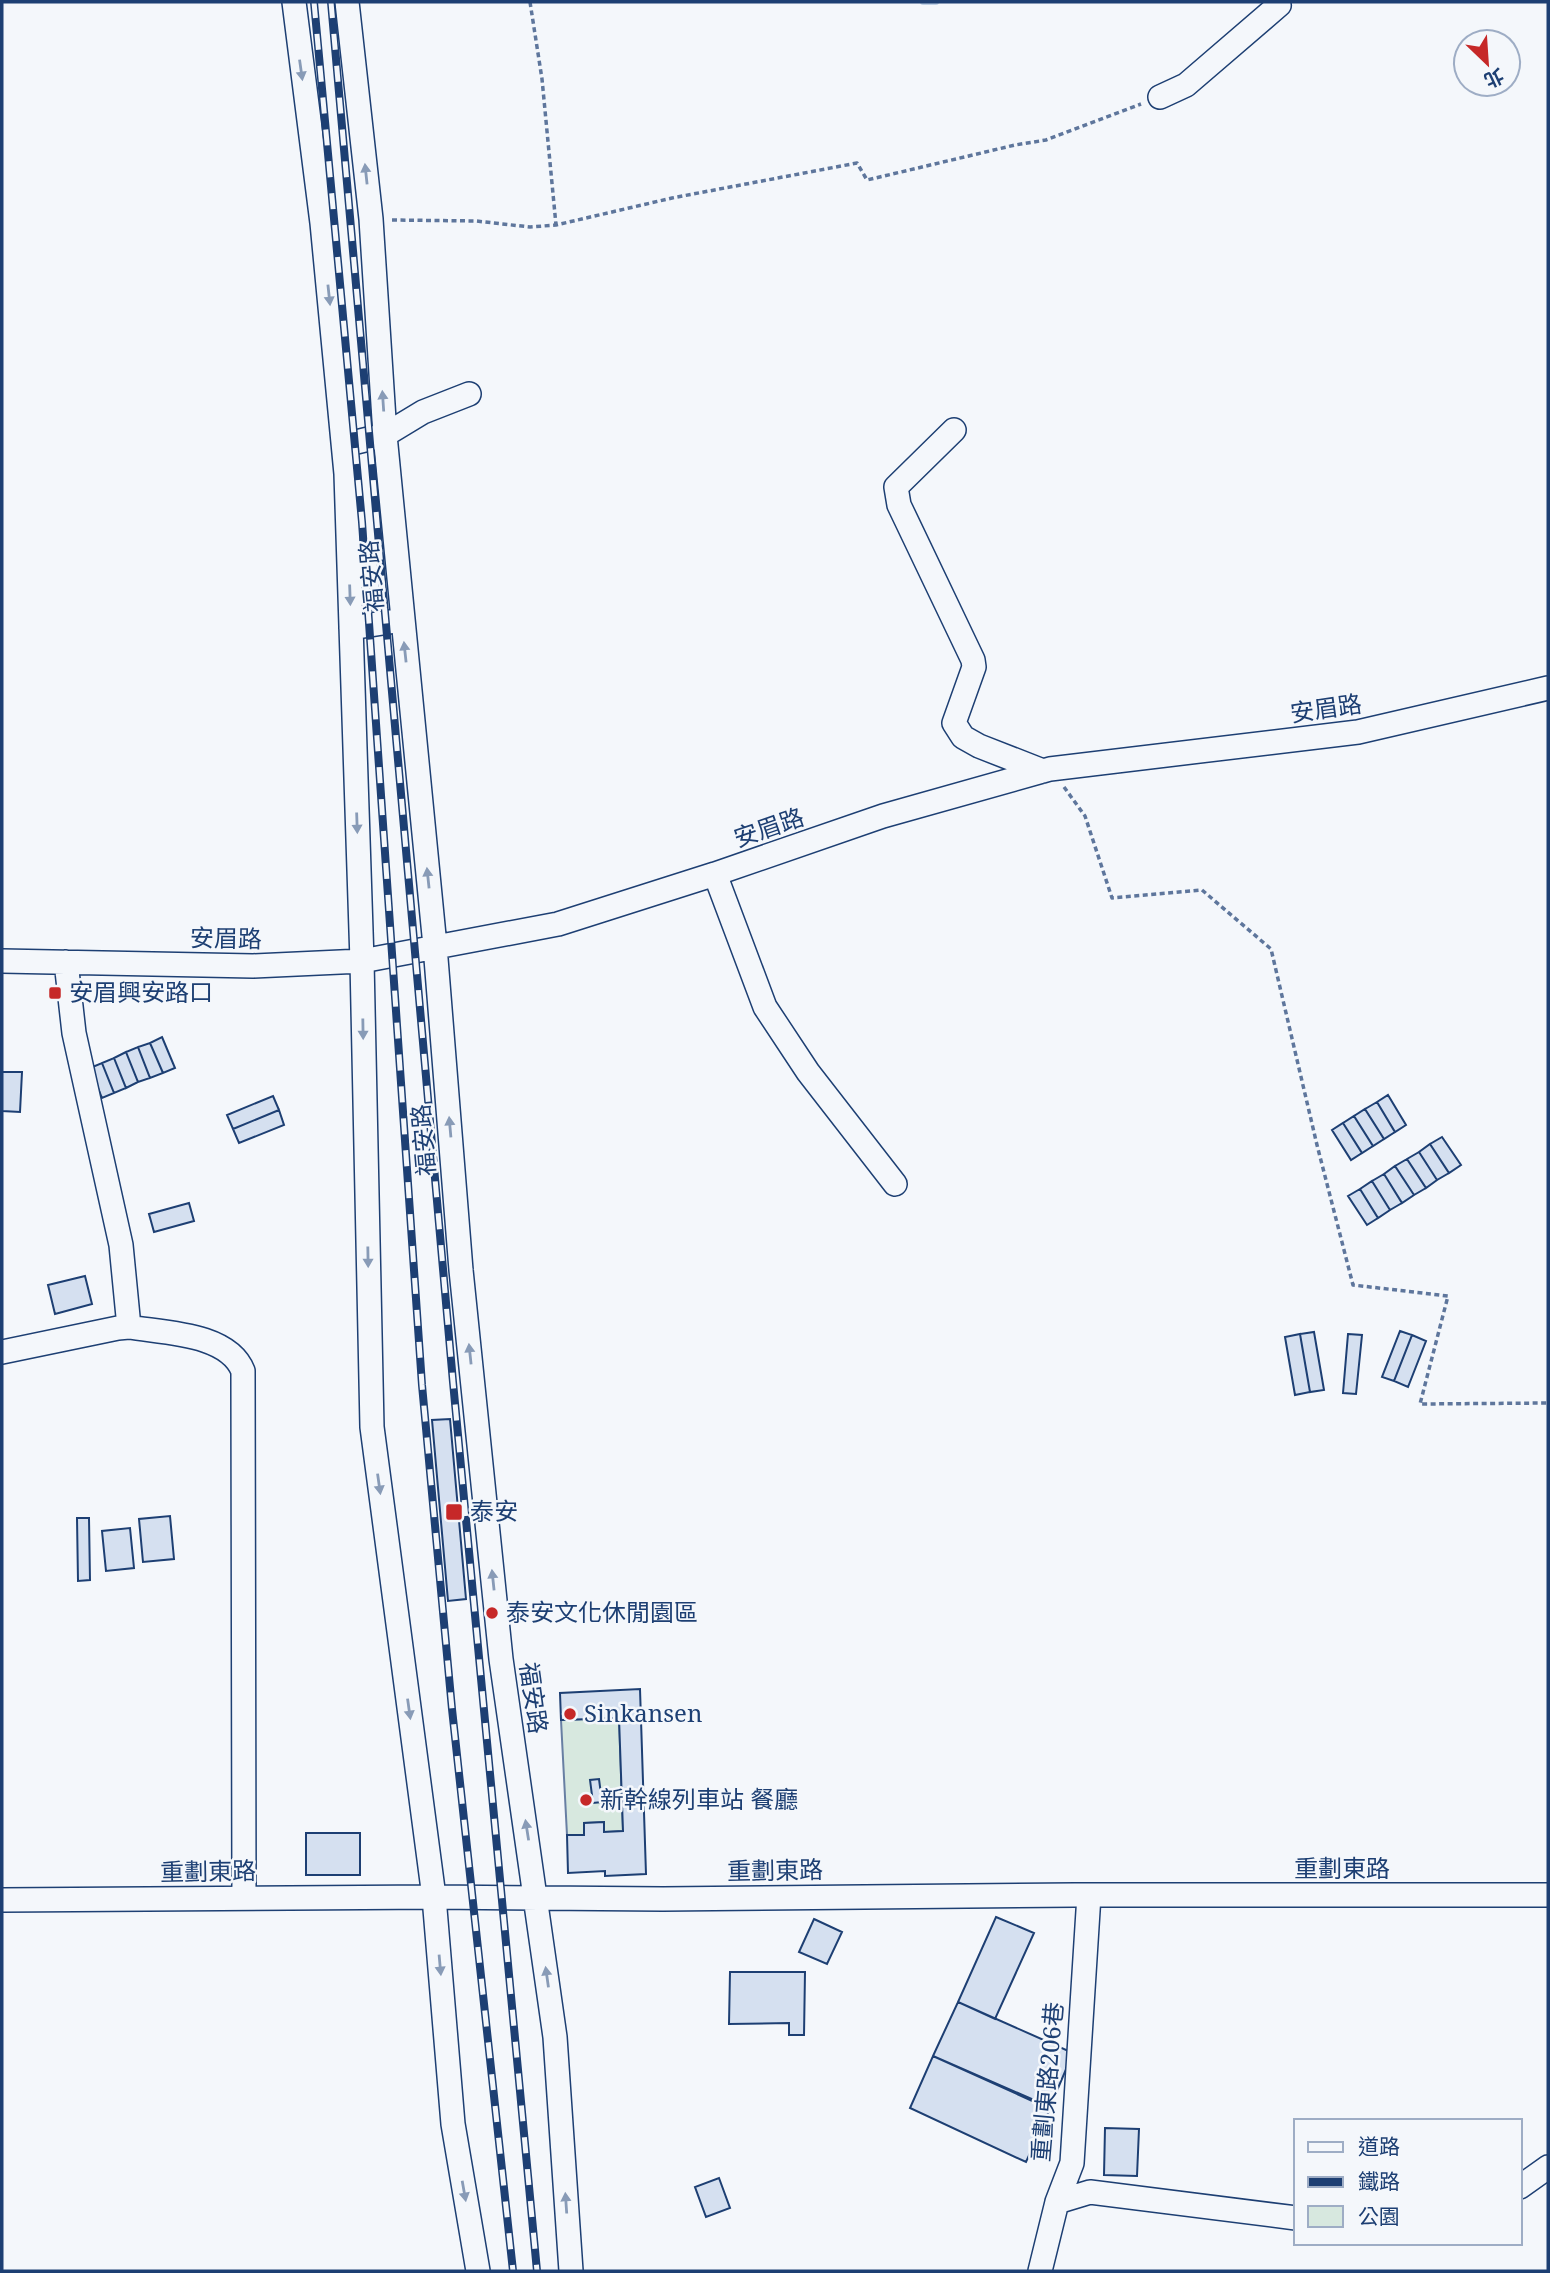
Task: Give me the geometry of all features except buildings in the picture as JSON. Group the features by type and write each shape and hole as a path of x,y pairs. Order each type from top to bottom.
{"street":[{"name":"福安路","path":"294,2 322,223 344,445 362,961 372,1427 434,1897 453,2124 478,2271"},
{"name":"福安路","path":"347,2 371,219 385,435 435,946 461,1270 501,1659 555,2037 570,2271"},
{"path":"1160,97 1186,85 1279,5 1278,2"},
{"path":"344,445 385,435 422,412 469,394"},
{"path":"954,430 896,487 899,505 973,660 974,667 954,723 963,737 979,746 1046,770"},
{"path":"351,628 402,620"},
{"name":"安眉路","path":"2,961 253,966 362,961 558,924 883,816 1046,770 1358,732 1548,688"},
{"path":"715,874 765,1007 808,1072 895,1184"},
{"path":"66,962 74,1033 121,1245 129,1327"},
{"path":"2,1352 129,1327 199,1338 230,1351 243,1371 244,1898"},
{"name":"重劃東路206巷","path":"1040,2271 1056,2202 1072,2163 1089,1895"},
{"name":"重劃東路","path":"2,1900 1548,1895"},
{"path":"1522,2186 1548,2168"},
{"path":"1056,2202 1090,2192 1294,2218"}],"path":[{"path":"530,2 542,79 556,225"},
{"path":"371,219 476,221 530,227 556,225 672,198 857,163 867,180 1002,147 1046,140 1160,97"},
{"path":"1046,770 1086,816 1112,898 1202,890 1271,949 1353,1285 1448,1296 1420,1404 1548,1403"}],"green space":[{"path":"619,1718 623,1831 604,1832 604,1822 584,1823 584,1835 567,1835 561,1720"}],"waterway":[{"path":"923,2 936,2"}],"railway":[{"path":"314,2 362,522 422,1385 452,1709 513,2271"},
{"path":"331,2 453,1382 537,2271"}],"place":[{"name":"安眉興安路口","path":"55,993"},
{"name":"泰安","path":"454,1512"},
{"name":"泰安文化休閒園區","path":"492,1613"},
{"name":"Sinkansen","path":"570,1714"},
{"name":"新幹線列車站 餐廳","path":"586,1800"}]}
